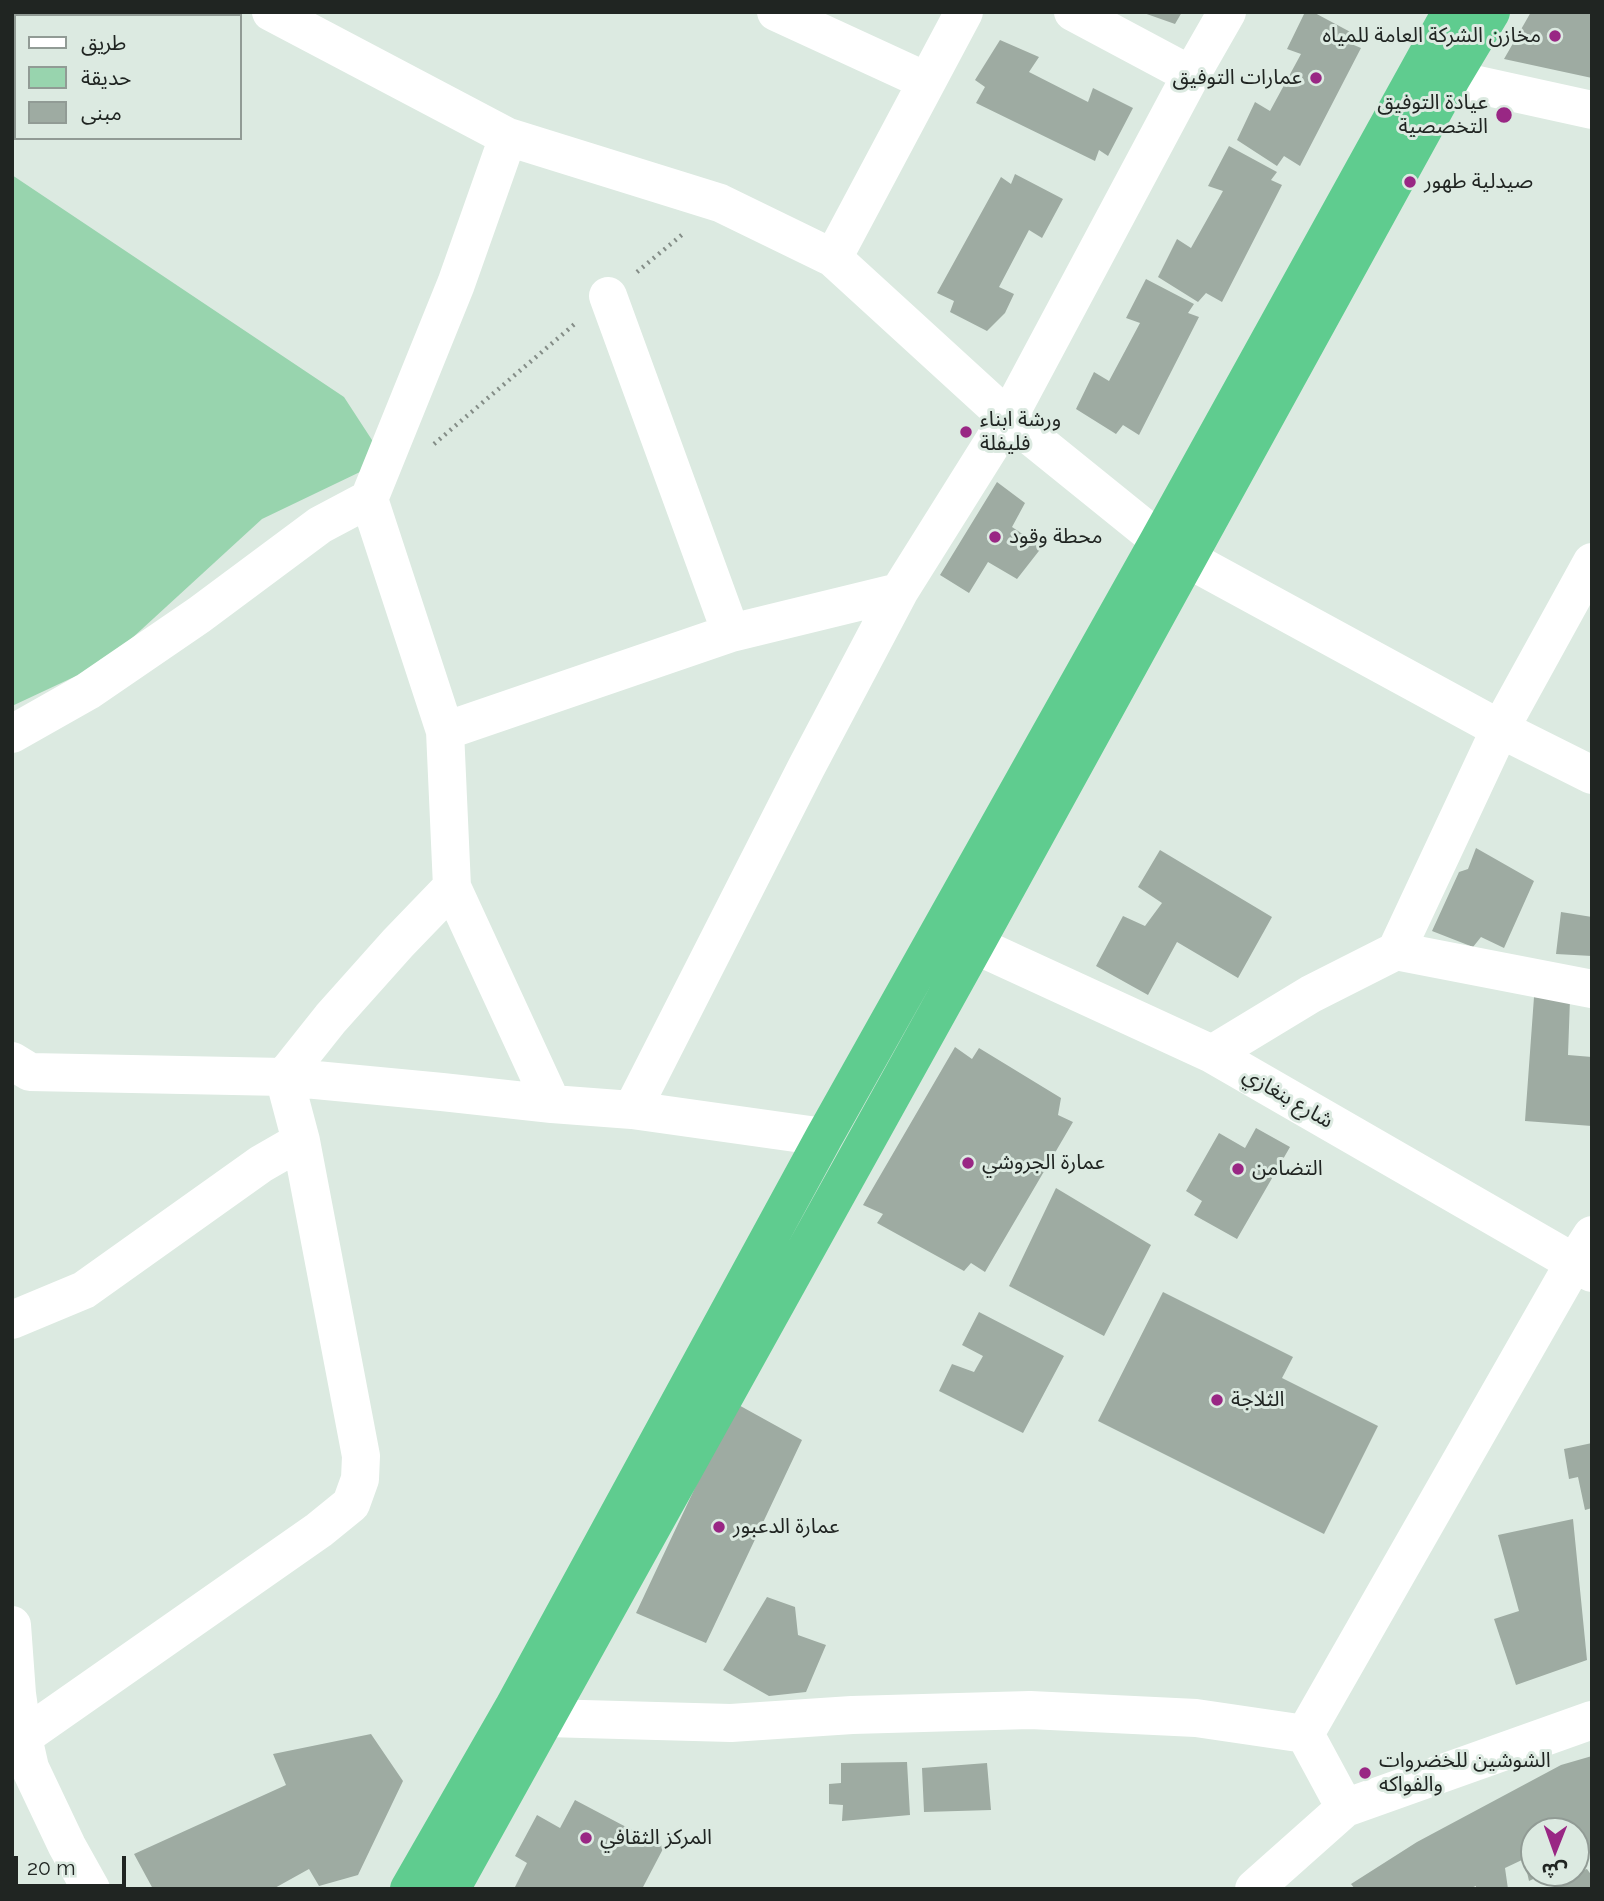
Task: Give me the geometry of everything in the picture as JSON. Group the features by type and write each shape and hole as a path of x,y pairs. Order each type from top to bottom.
{"highway":[{"path":"409,1889 530,1713 975,945 1172,549 1451,12"},
{"path":"451,1889 530,1713 824,1137 1491,12"}],"street":[{"path":"271,12 508,137 720,203 833,258 1008,418 1172,549 1500,729 1592,775"},
{"path":"776,12 926,81"},
{"path":"833,258 964,12"},
{"path":"1073,12 1191,75"},
{"path":"632,1110 899,592 1008,418 1227,12"},
{"path":"1451,79 1592,110"},
{"path":"12,734 88,691 199,615 320,525 369,499 456,284 508,137"},
{"path":"608,296 731,633"},
{"path":"369,499 445,731 452,887 552,1104"},
{"path":"1212,1054 1311,994 1395,951 1500,729 1592,562"},
{"path":"445,731 731,633 899,592"},
{"path":"284,1077 331,1018 452,887"},
{"name":"شارع بنغازي","path":"975,945 1212,1054 1586,1257"},
{"path":"1395,951 1592,989"},
{"path":"18,1069 284,1077 632,1110 824,1137"},
{"path":"23,1737 319,1530 351,1504 360,1479 361,1456 301,1141 284,1077"},
{"path":"12,1320 84,1290 261,1164 301,1141"},
{"path":"1305,1734 1586,1257"},
{"path":"12,1625 17,1694 30,1768 66,1846 91,1889"},
{"path":"530,1713 732,1723 852,1715 1030,1710 1196,1718 1305,1734"},
{"path":"1254,1889 1345,1808 1592,1720"},
{"path":"1305,1734 1345,1808"}],"path":[{"path":"431,446 720,203"}],"green space":[{"path":"12,175 344,397 385,460 262,519 106,662 12,706"}],"building":[{"name":"عمارات التوفيق","path":"1141,12 1182,12 1175,24"},
{"name":"عمارات التوفيق","path":"1305,12 1313,12 1356,35 1349,43 1361,48 1300,166 1284,156 1277,166 1237,140 1255,102 1270,111 1301,54 1287,49"},
{"name":"مخازن الشركة العامة للمياه","path":"1531,12 1592,12 1592,78 1504,59"},
{"name":"عمارات التوفيق","path":"1000,40 1039,57 1029,72 1088,102 1093,88 1133,108 1108,156 1099,150 1095,161 976,103 985,87 975,80"},
{"name":"عمارات التوفيق","path":"1229,146 1277,172 1271,180 1282,185 1222,302 1206,293 1198,302 1158,277 1177,239 1191,248 1223,191 1208,186"},
{"path":"1015,174 1063,199 1042,238 1029,230 999,287 1014,294 1005,313 987,331 950,312 954,301 937,293 1001,177 1011,184"},
{"path":"1146,279 1194,304 1188,313 1199,317 1139,435 1123,425 1116,434 1076,409 1094,372 1109,381 1140,323 1126,318"},
{"name":"محطة وقود","path":"997,482 1025,503 1012,527 1042,547 1017,579 988,562 969,593 940,575"},
{"path":"1476,848 1534,881 1504,948 1481,937 1473,947 1432,931 1459,872 1468,869"},
{"path":"1160,850 1272,917 1238,978 1177,942 1148,995 1096,966 1123,916 1145,926 1162,903 1138,887"},
{"path":"1561,912 1592,917 1592,956 1556,954"},
{"path":"1534,997 1570,999 1568,1055 1592,1057 1592,1126 1525,1121"},
{"name":"عمارة الجروشي","path":"955,1047 972,1059 979,1048 1061,1098 1058,1115 1073,1122 985,1272 971,1263 964,1271 877,1223 883,1214 863,1205"},
{"name":"التضامن","path":"1256,1128 1290,1147 1237,1239 1194,1215 1202,1201 1186,1191 1219,1133 1245,1148"},
{"path":"1056,1188 1151,1245 1104,1336 1009,1286"},
{"name":"الثلاجة","path":"1163,1292 1293,1357 1282,1378 1378,1426 1324,1534 1098,1421"},
{"path":"979,1312 1064,1356 1023,1433 939,1391 952,1364 974,1372 983,1356 962,1345"},
{"name":"عمارة الدعبور","path":"735,1403 802,1440 706,1643 636,1613"},
{"path":"1592,1443 1592,1508 1585,1510 1578,1477 1569,1479 1564,1449"},
{"path":"1573,1519 1587,1660 1516,1685 1494,1619 1519,1611 1498,1535"},
{"path":"767,1597 795,1607 798,1635 826,1645 806,1692 769,1696 723,1670"},
{"path":"371,1734 403,1781 358,1875 319,1886 309,1869 273,1889 153,1889 134,1854 286,1785 273,1754"},
{"path":"1592,1756 1592,1851 1590,1852 1590,1817 1520,1817 1520,1861 1505,1868 1508,1889 1476,1889 1476,1886 1468,1889 1355,1889 1351,1884 1417,1842 1561,1765"},
{"path":"907,1762 910,1815 842,1821 843,1805 829,1804 829,1784 841,1783 841,1763"},
{"path":"987,1763 991,1810 924,1812 922,1768"},
{"name":"المركز الثقافي","path":"575,1800 664,1847 642,1889 514,1889 527,1863 515,1856 537,1815 560,1828"},
{"path":"1590,1873 1592,1876 1592,1889 1556,1887 1590,1887"}],"place":[{"name":"مخازن الشركة العامة للمياه","path":"1555,36"},
{"name":"عمارات التوفيق","path":"1316,78"},
{"name":"عيادة التوفيق التخصصية","path":"1504,115"},
{"name":"صيدلية طهور","path":"1410,182"},
{"name":"ورشة ابناء فليفلة","path":"966,432"},
{"name":"محطة وقود","path":"995,537"},
{"name":"عمارة الجروشي","path":"968,1163"},
{"name":"التضامن","path":"1238,1169"},
{"name":"الثلاجة","path":"1217,1400"},
{"name":"عمارة الدعبور","path":"719,1527"},
{"name":"الشوشين للخضروات والفواكه","path":"1365,1773"},
{"name":"المركز الثقافي","path":"586,1838"}]}
